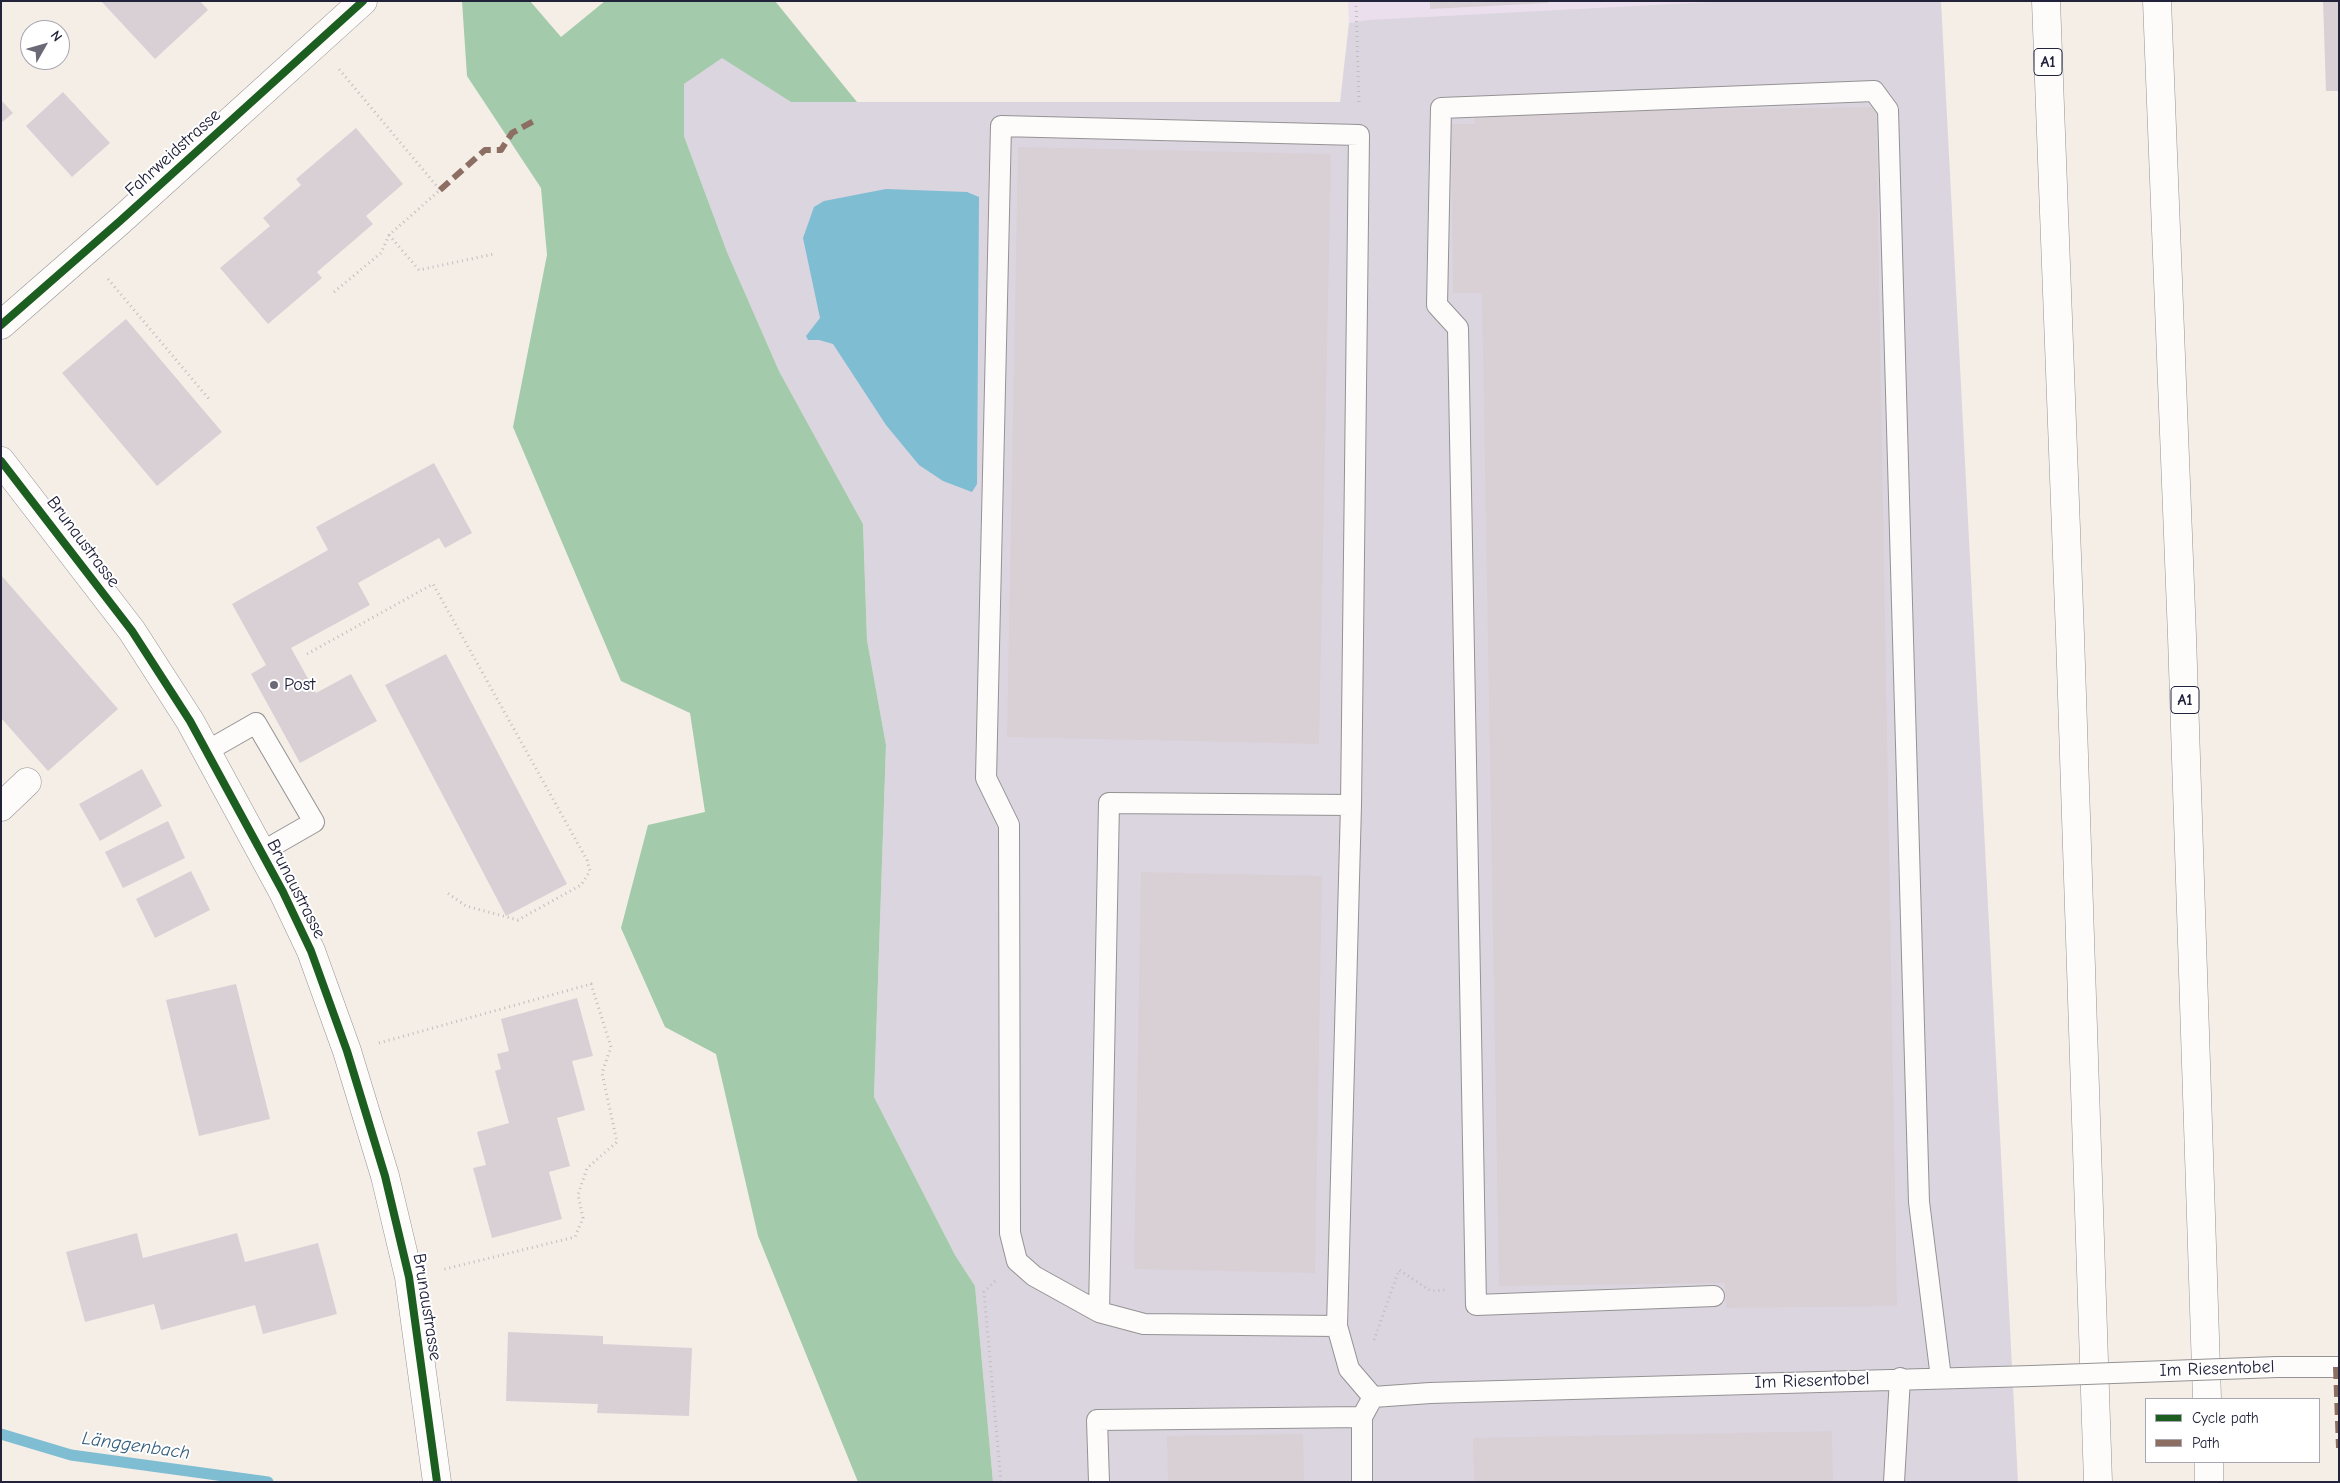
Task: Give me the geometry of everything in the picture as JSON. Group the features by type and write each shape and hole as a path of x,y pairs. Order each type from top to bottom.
{"main road":[{"name":"Fahrweidstrasse","path":"1,324 120,221 363,1"},
{"name":"A1","path":"2046,1 2071,645 2098,1482"},
{"name":"A1","path":"2157,1 2182,636 2207,1398"},
{"name":"Brunaustrasse","path":"1,461 132,631 207,752 260,853 283,892 311,951 347,1051 385,1176 409,1277 436,1475"},
{"path":"1,807 27,782"},
{"path":"2209,1463 2209,1482"}],"lane":[{"path":"1714,1296 1476,1305 1458,328 1437,304 1440,108 1874,91 1888,110 1918,1202 1941,1378"},
{"path":"1336,1326 1144,1324 1100,1312 1034,1276 1018,1261 1010,1233 1009,825 986,778 1001,126 1359,135 1351,804 1336,1326 1348,1369 1373,1397 1362,1417 1362,1482"},
{"path":"207,752 256,724 314,822 260,853"},
{"path":"1100,1312 1109,803 1351,804"},
{"name":"Im Riesentobel","path":"1373,1397 1430,1393 1900,1378 2032,1376 2277,1367 2339,1367"},
{"path":"1894,1482 1900,1378"},
{"path":"1099,1482 1097,1420 1362,1417"}],"path":[{"path":"1356,1 1359,135"},
{"path":"316,43 440,190 389,235 381,253 334,292"},
{"path":"389,235 419,270 494,254"},
{"path":"108,279 209,399"},
{"path":"307,654 433,584 587,860 590,871 581,885 518,920 466,906 446,892"},
{"path":"347,1051 591,984 611,1047 602,1073 617,1142 587,1168 578,1195 583,1218 575,1237 409,1277"},
{"path":"1001,1482 984,1292 1018,1261"},
{"path":"1348,1369 1373,1343 1399,1270 1431,1291 1476,1287"}],"shaded area":[{"path":"1348,1 1743,1 1349,23"},
{"path":"1730,1 1941,1 2018,1482 993,1482 975,1286 955,1255 874,1097 886,745 867,640 863,524 779,371 727,252 684,136 684,84 722,57 791,102 1340,102 1349,23 1369,20"}],"green space":[{"path":"462,1 530,1 561,37 605,1 775,1 857,102 791,102 722,58 684,84 684,136 727,252 779,371 863,524 867,640 886,745 874,1097 955,1255 975,1286 993,1482 858,1482 758,1236 716,1054 665,1027 621,928 648,825 705,812 690,713 621,681 513,427 547,255 541,188 467,76"}],"water":[{"path":"886,189 967,192 979,197 977,484 972,492 943,481 919,465 886,425 833,344 819,340 808,340 806,336 820,318 803,238 814,207 824,201"}],"building":[{"path":"101,1 200,1 208,10 155,59"},
{"path":"1430,1 1548,1 1548,3 1430,9"},
{"path":"2323,1 2339,1 2339,91 2326,91"},
{"path":"63,92 110,143 72,177 26,126"},
{"path":"1,100 13,113 1,123"},
{"path":"1876,107 1897,1306 1726,1308 1725,1283 1499,1286 1482,293 1453,293 1451,124 1475,124 1475,113"},
{"path":"356,128 403,184 366,216 373,224 317,272 322,278 268,324 220,268 270,226 263,218 301,185 296,179"},
{"path":"1018,147 1331,154 1319,744 1007,737"},
{"path":"126,319 222,432 157,486 62,373"},
{"path":"434,463 472,533 445,548 439,538 358,583 370,605 291,648 316,693 351,674 377,721 300,763 251,674 266,665 232,604 328,550 316,527"},
{"path":"1,575 118,709 48,771 1,718"},
{"path":"446,654 567,884 506,916 385,685"},
{"path":"142,769 162,806 100,841 79,804"},
{"path":"168,821 185,858 123,888 105,852"},
{"path":"191,871 210,910 155,938 136,899"},
{"path":"1141,872 1322,876 1315,1273 1134,1269"},
{"path":"236,984 270,1119 199,1136 166,1000"},
{"path":"577,998 593,1056 572,1061 585,1110 557,1118 570,1166 549,1172 562,1219 492,1238 473,1168 486,1165 477,1132 509,1123 495,1071 501,1069 497,1054 509,1051 501,1019"},
{"path":"137,1233 143,1258 237,1233 245,1262 318,1243 337,1314 263,1334 255,1305 161,1330 154,1304 85,1322 66,1252"},
{"path":"508,1332 603,1336 603,1344 692,1348 689,1416 597,1413 598,1404 506,1401"},
{"path":"1832,1431 1833,1482 1474,1482 1473,1438"},
{"path":"1303,1434 1304,1482 1168,1482 1167,1436"}],"waterway":[{"name":"Länggenbach","path":"1,1434 71,1455 268,1482"}],"marked path":[{"path":"440,190 485,150 501,150 512,133 534,121"},
{"path":"2336,1367 2339,1448"}],"cycle path":[{"path":"1,325 120,221 363,1"},
{"path":"1,461 132,631 190,721 283,892 311,951 347,1051 385,1176 409,1277 437,1482"}],"place":[{"name":"Post","path":"274,685"}]}
